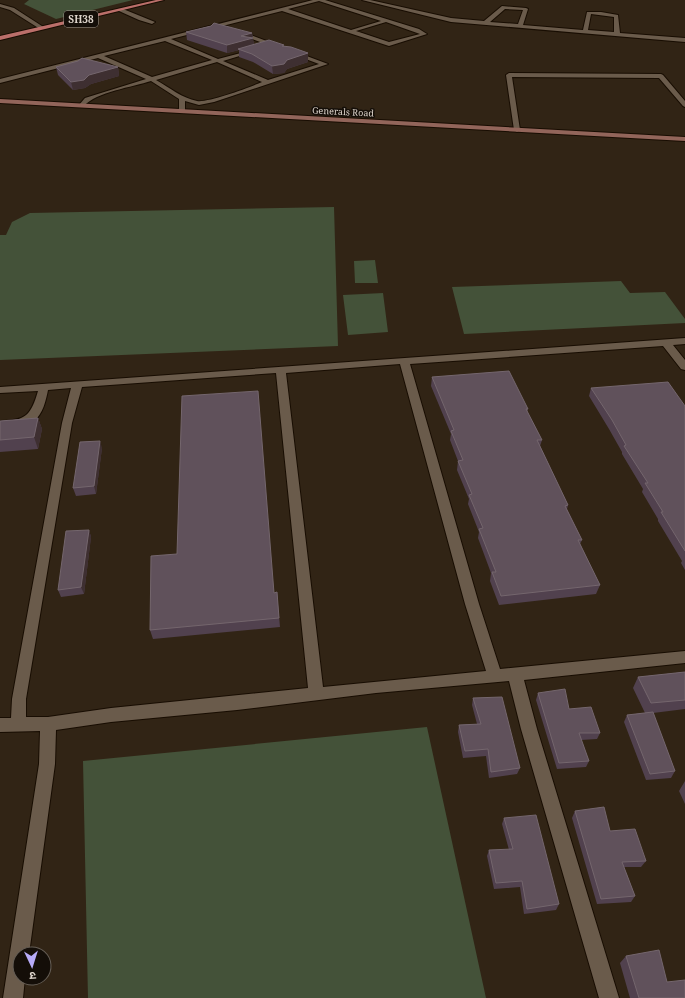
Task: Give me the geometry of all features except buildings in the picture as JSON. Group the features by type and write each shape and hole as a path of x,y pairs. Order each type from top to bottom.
{"main road":[{"name":"SH38","path":"0,38 162,0"}],"street":[{"path":"0,81 221,26 282,9 319,0 368,14 385,21 417,30 424,34 389,44 282,9"},
{"path":"364,0 451,20 685,40"},
{"path":"0,5 12,9 42,28"},
{"path":"381,10 394,6"},
{"path":"485,23 504,8 512,7 526,9 520,26"},
{"path":"121,10 152,22"},
{"path":"368,14 374,12"},
{"path":"585,32 589,13 601,13 616,16 617,34"},
{"path":"352,31 385,21"},
{"path":"98,56 151,79 182,98 198,103 212,100 325,64 221,26"},
{"path":"166,39 268,82 264,83"},
{"path":"82,105 87,100 97,95 273,44"},
{"path":"517,130 509,75 661,76 685,105"},
{"path":"182,98 182,111"},
{"name":"Generals Road","path":"0,101 685,139"},
{"path":"0,390 685,341"},
{"path":"666,343 685,367"},
{"path":"404,361 472,604 495,676"},
{"path":"281,370 316,694"},
{"path":"18,725 19,699 67,423 77,385"},
{"path":"0,425 10,425 30,419 39,406 44,387"},
{"path":"0,725 48,724 111,715 376,687 685,657"},
{"path":"515,674 529,730 609,998"},
{"path":"13,998 47,764 48,724"}],"green space":[{"path":"29,0 133,0 56,19 24,4"},
{"path":"334,207 338,346 0,360 0,235 6,235 12,222 30,213"},
{"path":"375,260 378,283 355,283 354,261"},
{"path":"621,281 630,293 665,292 685,319 685,323 464,334 452,287"},
{"path":"383,293 388,332 348,335 343,295"},
{"path":"427,727 486,998 88,998 83,761"}]}
